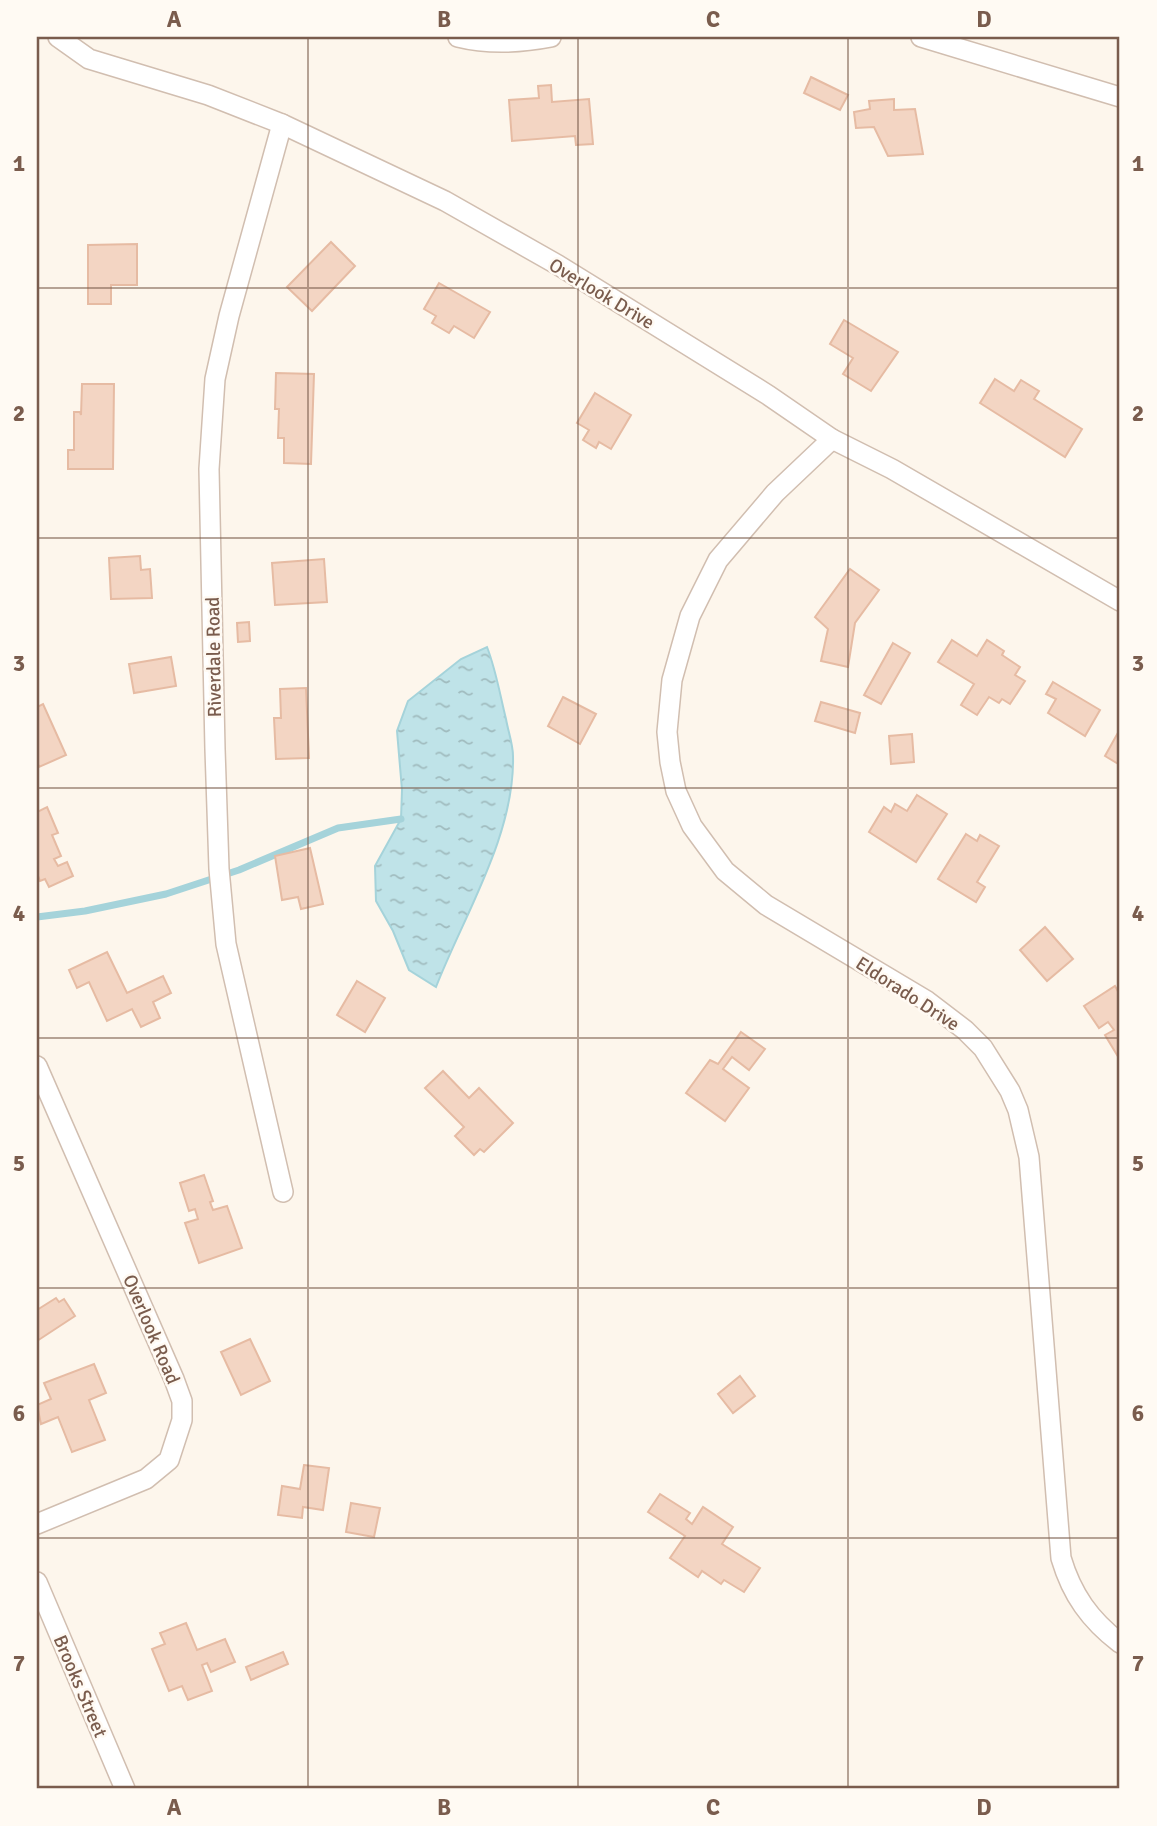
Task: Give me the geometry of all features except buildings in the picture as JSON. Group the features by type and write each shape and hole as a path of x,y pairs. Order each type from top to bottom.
{"street":[{"name":"Overlook Drive","path":"58,37 89,59 208,95 282,124 445,201 581,279 768,395 832,439 892,469 1120,600"},
{"path":"458,37 504,43 551,37"},
{"path":"921,37 1120,97"},
{"name":"Riverdale Road","path":"282,124 229,316 218,367 209,469 219,869 226,944 283,1192"},
{"name":"Eldorado Drive","path":"832,439 775,493 718,560 690,616 672,680 667,732 676,791 692,826 724,871 766,905 927,1001 965,1030 983,1048 1010,1091 1018,1110 1028,1157 1061,1558 1076,1598 1091,1618 1120,1643"},
{"name":"Overlook Road","path":"37,1066 182,1401 182,1420 169,1460 146,1479 37,1524"},
{"name":"Brooks Street","path":"37,1582 125,1789"}],"water":[{"path":"487,647 512,747 511,786 497,845 436,987 409,970 393,931 376,901 375,866 401,819 402,790 397,731 408,701 461,659"}],"waterway":[{"path":"37,917 85,911 166,894 239,870 338,828 401,819"}]}
